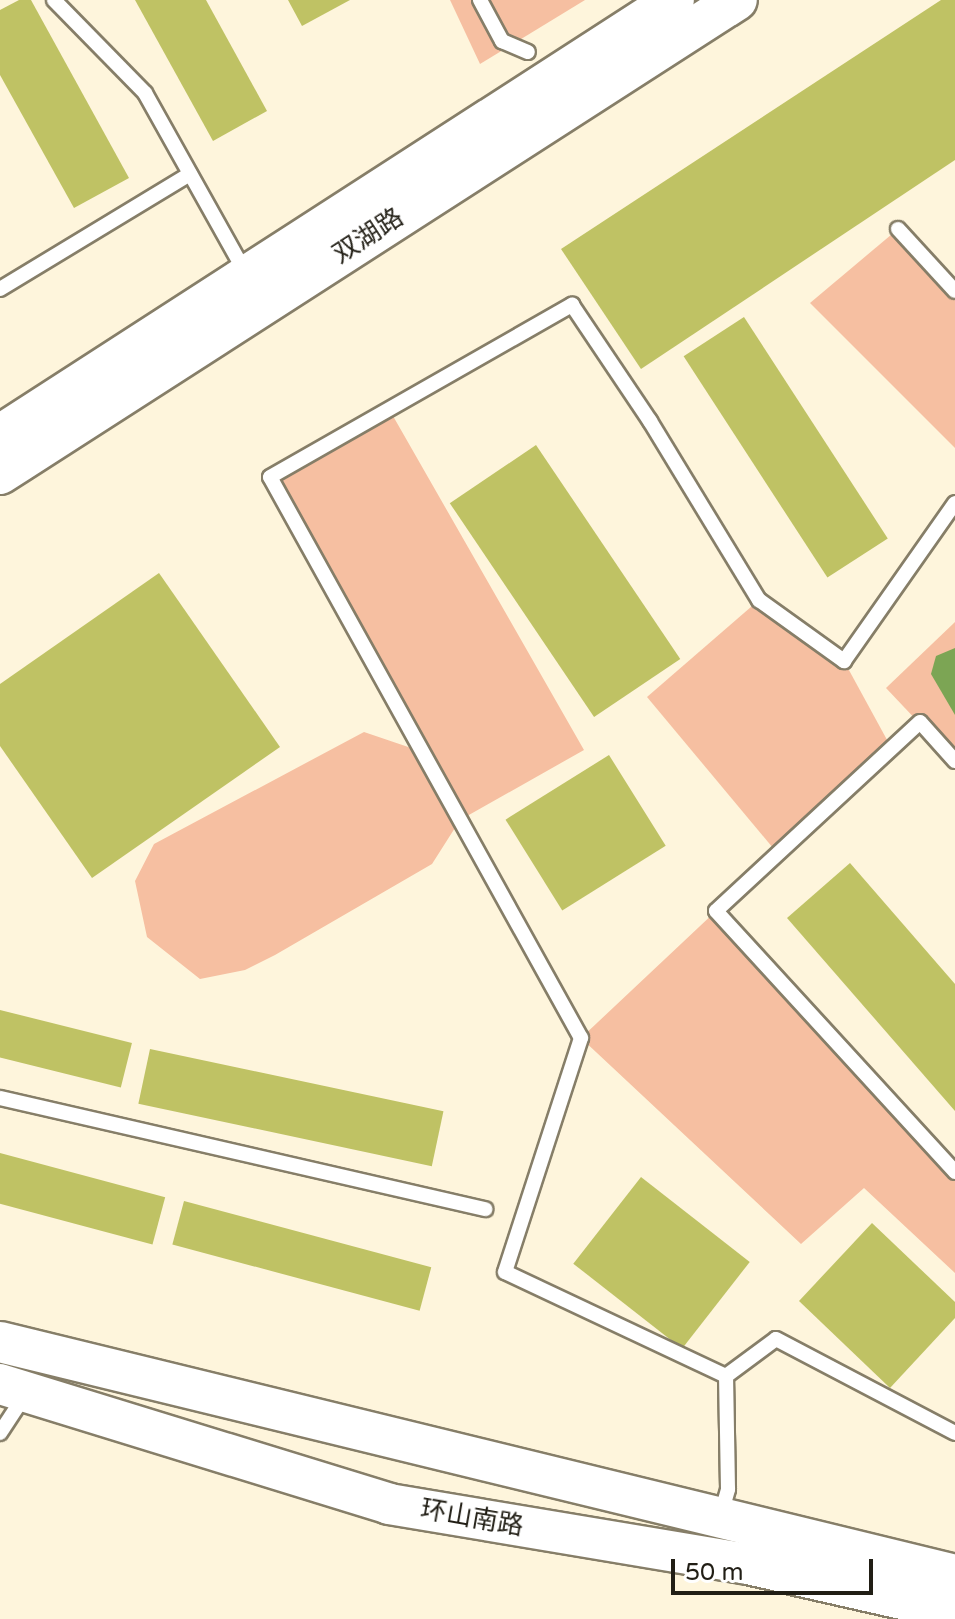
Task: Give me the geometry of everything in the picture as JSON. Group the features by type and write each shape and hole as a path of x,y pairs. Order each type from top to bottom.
{"main road":[{"name":"双湖路","path":"0,435 674,0"},
{"name":"双湖路","path":"0,474 737,0"},
{"name":"环山南路","path":"0,1342 955,1575"},
{"name":"环山南路","path":"14,1388 374,1500 748,1564 955,1611"}],"lane":[{"path":"54,0 145,93 247,276"},
{"path":"480,0 502,41 528,52"},
{"path":"0,289 190,174"},
{"path":"898,229 955,291"},
{"path":"726,1376 505,1272 581,1038 270,477 572,305 650,421 759,600 844,661 955,503"},
{"path":"955,761 920,722 716,911 955,1172"},
{"path":"0,1098 485,1209"},
{"path":"726,1376 776,1339 955,1433"},
{"path":"720,1519 728,1489 726,1376"},
{"path":"0,1433 14,1388"}],"shaded area":[{"path":"450,0 585,0 480,64"},
{"path":"898,229 955,291 955,448 810,303"},
{"path":"389,409 584,750 460,820 432,864 245,970 200,979 147,937 135,881 154,844 364,732 420,751 270,477"},
{"path":"759,600 844,661 892,749 778,854 647,697"},
{"path":"955,622 955,761 886,688"},
{"path":"955,648 955,715 931,674 936,656"},
{"path":"716,911 955,1172 955,1273 864,1188 801,1244 581,1038"}],"building":[{"path":"19,0 31,0 129,178 74,208 0,75 0,10"},
{"path":"135,0 206,0 267,111 213,141"},
{"path":"288,0 350,0 302,26"},
{"path":"941,0 955,0 955,160 641,369 561,249"},
{"path":"744,317 888,538 827,578 684,356"},
{"path":"536,445 680,659 594,717 450,503"},
{"path":"159,573 280,747 92,878 0,746 0,684"},
{"path":"609,755 666,846 562,910 506,820"},
{"path":"850,863 955,984 955,1111 787,918"},
{"path":"0,1010 132,1043 121,1088 0,1057"},
{"path":"150,1049 443,1111 432,1166 138,1104"},
{"path":"0,1153 165,1197 152,1245 0,1204"},
{"path":"641,1177 750,1262 682,1349 573,1264"},
{"path":"184,1201 431,1267 420,1311 172,1244"},
{"path":"872,1223 955,1302 955,1318 890,1388 799,1301"}]}
